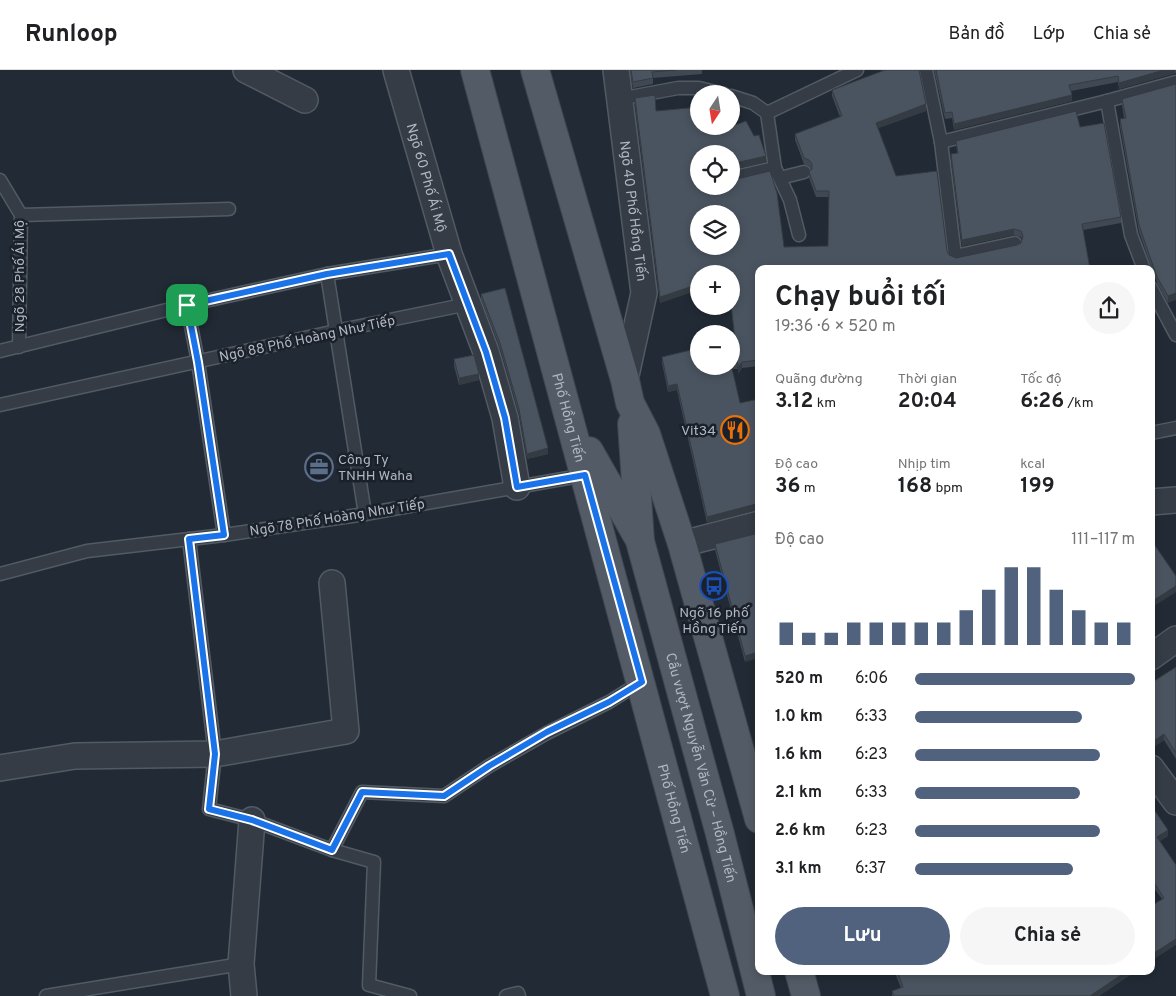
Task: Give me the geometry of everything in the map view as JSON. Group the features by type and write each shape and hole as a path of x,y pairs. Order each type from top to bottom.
{"main road":[{"name":"Phố Hồng Tiến","path":"475,70 642,682 725,996"},
{"path":"535,70 628,392 646,434 682,544 755,804"},
{"path":"628,392 640,541"},
{"path":"570,418 640,541"},
{"name":"Cầu vượt Nguyễn Văn Cừ – Hồng Tiến","path":"640,541 720,834 755,972"},
{"name":"Cầu vượt Nguyễn Văn Cừ – Hồng Tiến","path":"756,975 761,996"},
{"path":"801,975 806,996"}],"street":[{"path":"246,70 305,100"},
{"name":"Ngõ 60 Phố Ái Mộ","path":"396,70 449,254 486,352 505,418 517,487"},
{"name":"Ngõ 40 Phố Hồng Tiến","path":"616,70 644,293 628,392"},
{"path":"1155,502 1176,500"},
{"path":"682,544 755,525"},
{"path":"0,768 75,756 215,754 346,731 332,583"},
{"path":"1155,654 1176,639"},
{"path":"1155,773 1176,802"},
{"path":"244,996 241,964 252,820"}],"lane":[{"path":"768,112 858,70"},
{"path":"926,70 941,142 954,256 1015,243"},
{"path":"941,142 1176,82"},
{"path":"619,99 678,88 690,88"},
{"path":"740,99 753,103 768,112 778,173 790,200 799,235"},
{"path":"1107,101 1131,235 1142,265"},
{"path":"740,177 804,172"},
{"name":"Ngõ 28 Phố Ái Mộ","path":"0,180 21,215 19,347"},
{"path":"21,215 229,209"},
{"path":"0,351 187,305 327,274 449,254"},
{"path":"327,274 365,514"},
{"path":"1155,296 1176,335"},
{"name":"Ngõ 88 Phố Hoàng Như Tiếp","path":"0,405 468,304"},
{"path":"187,305 198,362 224,535"},
{"path":"1155,432 1176,428"},
{"name":"Ngõ 78 Phố Hoàng Như Tiếp","path":"0,574 87,551 224,535 365,514 585,475"},
{"path":"189,539 215,754 209,809 252,820 332,850 374,862 369,986 410,996"},
{"path":"332,850 362,792 444,796 489,766 547,732 609,702 642,682"},
{"path":"46,996 241,964"}],"building":[{"path":"631,70 676,70 652,72 653,78 633,82"},
{"path":"885,70 919,70 926,104 876,123 896,176 937,171 949,255 956,258 1017,245 1021,243 1023,236 1021,231 1014,229 962,240 951,154 958,153 956,141 1076,111 1080,127 1104,123 1121,217 1082,224 1089,265 755,265 755,360 742,362 740,365 740,325 733,325 732,315 740,315 740,265 690,265 690,287 660,297 635,98 655,95 656,111 690,108 690,135 740,135 740,123 746,121 754,136 759,135 766,156 740,162 740,145 690,145 690,195 740,195 740,178 770,171 777,193 784,247 828,246 829,191 816,191 809,172 812,169 812,164 804,158 795,134 842,116 832,90"},
{"path":"936,70 1164,70 1119,83 1118,76 1069,85 1072,95 954,124 952,112 945,113"},
{"path":"1176,84 1176,293 1168,296 1157,277 1155,265 1153,265 1139,225 1120,119 1126,118 1122,99"},
{"path":"505,288 548,448 527,454 519,409 500,343 481,294"},
{"path":"690,350 690,375 734,375 740,403 755,400 755,504 707,517 677,384 668,386 662,357"},
{"path":"474,355 479,374 459,378 454,359"},
{"path":"755,534 755,653 745,656 715,544"},
{"path":"1155,545 1176,576 1176,586 1155,599"},
{"path":"1176,667 1176,753 1164,734 1155,740 1155,680"},
{"path":"1155,811 1168,830 1157,837 1176,865 1176,939 1155,952 1155,904 1164,898 1155,884"},
{"path":"898,975 1121,975 1090,996 894,996 892,991 903,987"}],"place":[{"name":"Vit34","path":"735,430"},
{"name":"Công Ty TNHH Waha","path":"319,467"},
{"name":"Ngõ 16 phố Hồng Tiến","path":"714,586"}],"route":[{"path":"449,254 486,352 505,418 517,487 585,475 642,682 609,702 547,732 489,766 444,796 362,792 332,850 252,820 209,809 215,754 189,539 224,535 198,362 187,305 327,274 449,254"}]}
